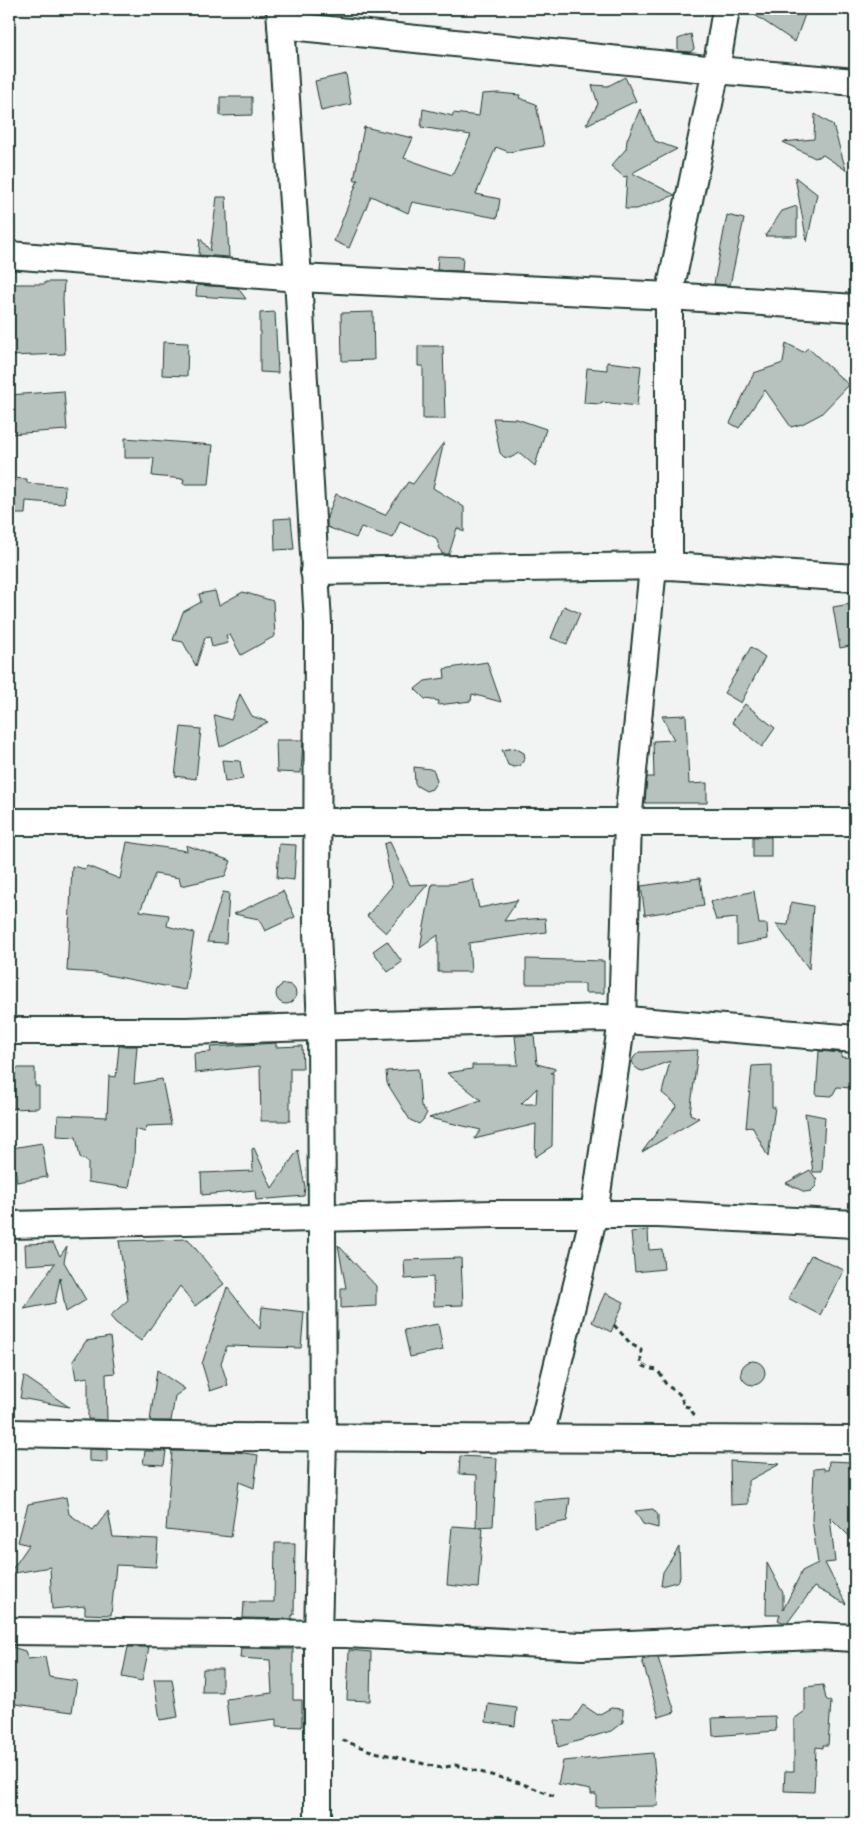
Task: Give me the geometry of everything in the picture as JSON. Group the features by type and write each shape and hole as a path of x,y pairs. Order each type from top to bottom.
{"street":[{"path":"540,1438 594,1214 622,1020 628,822 661,567 669,296 716,70 726,9"},
{"path":"318,1823 318,1634 323,1438 323,1218 316,822 318,623 281,17 716,70 855,82"},
{"path":"9,255 298,278 669,296 855,308"},
{"path":"314,571 661,567 855,578"},
{"path":"9,822 855,822"},
{"path":"9,1030 186,1031 603,1018 855,1039"},
{"path":"9,1224 484,1214 658,1214 855,1224"},
{"path":"9,1433 323,1438 855,1440"},
{"path":"9,1631 346,1634 582,1646 817,1636 855,1638"}],"path":[{"path":"614,1325 631,1344 641,1350 641,1365 657,1370 666,1384 679,1393 683,1398 683,1406 689,1407 708,1438"},
{"path":"318,1730 371,1751 441,1768 455,1765 520,1783 557,1797"}],"building":[{"path":"746,9 807,9 795,42"},
{"path":"691,34 694,49 690,52 678,51 678,39"},
{"path":"346,74 351,104 321,111 315,81"},
{"path":"625,77 636,101 586,125 598,104 592,85 608,86"},
{"path":"482,94 520,95 519,98 536,104 544,146 509,152 496,147 476,194 500,199 497,218 412,202 408,213 371,196 349,248 334,241 358,180 354,180 364,127 413,138 404,158 452,175 471,135 421,127 423,109 453,116 453,113 479,116"},
{"path":"220,97 252,97 252,115 220,116"},
{"path":"640,109 655,141 677,149 632,173 675,195 637,209 625,209 627,176 624,177 611,166 626,149 627,140"},
{"path":"815,114 833,125 846,170 823,155 815,158 783,142 814,139"},
{"path":"795,177 817,194 807,242"},
{"path":"217,197 226,197 229,257 199,255 200,238 210,251"},
{"path":"797,206 797,236 765,236 782,211"},
{"path":"727,215 744,219 730,285 714,284"},
{"path":"438,256 463,257 462,271 437,270"},
{"path":"45,282 64,282 65,354 9,356 9,284 45,284"},
{"path":"197,285 238,288 246,299 196,296"},
{"path":"275,312 278,373 260,372 260,313"},
{"path":"373,312 374,360 342,361 341,313"},
{"path":"163,342 188,343 187,376 162,375"},
{"path":"786,343 803,352 808,348 849,385 821,414 802,424 791,427 765,390 739,428 730,423 754,373 783,363"},
{"path":"418,346 443,346 445,419 423,419 423,366 418,366"},
{"path":"607,362 641,366 637,406 601,402 601,404 584,403 587,368 607,370"},
{"path":"64,391 67,430 9,434 9,395"},
{"path":"493,418 517,419 546,429 535,466 520,453 510,458 504,457 500,453"},
{"path":"125,438 213,445 209,484 183,484 184,479 152,476 154,458 125,458"},
{"path":"444,442 433,488 464,507 464,532 457,528 449,554 442,554 436,538 400,521 393,538 361,527 356,538 327,527 327,517 336,494 385,515 408,482 413,484"},
{"path":"9,478 27,479 27,483 65,486 64,504 26,501 25,514 9,514"},
{"path":"291,518 294,549 275,550 274,519"},
{"path":"215,591 219,605 243,592 273,601 275,636 241,655 230,635 226,635 228,643 212,647 210,637 205,638 196,666 183,642 173,640 183,612 201,602 199,594"},
{"path":"850,604 851,611 855,610 855,645 840,648 833,607"},
{"path":"564,606 580,613 567,644 551,638"},
{"path":"751,647 765,657 741,703 724,693"},
{"path":"487,662 501,702 472,694 471,701 438,705 439,701 425,699 415,689 425,681 445,678 444,669"},
{"path":"240,694 252,716 268,722 220,747 214,715 231,720"},
{"path":"745,704 775,728 762,747 732,722"},
{"path":"686,715 689,784 707,783 707,803 645,803 647,777 654,777 653,741 674,740 662,716"},
{"path":"181,727 201,729 196,779 175,776"},
{"path":"276,740 303,740 301,773 277,772"},
{"path":"515,748 524,753 525,758 520,766 514,767 508,765 502,750"},
{"path":"222,760 240,761 243,779 225,782"},
{"path":"414,767 434,771 437,781 432,789 426,791 417,786 415,783"},
{"path":"753,837 771,837 771,857 753,857"},
{"path":"127,842 187,851 186,845 231,861 225,876 181,886 179,878 155,874 140,911 169,915 167,926 194,933 185,990 97,973 67,971 72,866 85,869 87,866 120,879"},
{"path":"390,842 410,885 428,884 386,933 367,916 392,886 384,844"},
{"path":"279,844 296,845 294,880 277,878"},
{"path":"700,878 704,906 645,915 641,886"},
{"path":"473,880 479,908 518,900 504,921 545,918 546,932 469,943 471,972 438,972 438,935 420,948 432,884 451,884"},
{"path":"283,891 295,917 265,931 259,919 234,914"},
{"path":"754,891 759,924 767,924 768,939 737,945 737,918 716,920 710,902"},
{"path":"223,892 229,893 226,943 207,942"},
{"path":"791,902 813,906 809,969 776,924 788,925"},
{"path":"387,941 402,962 388,972 373,951"},
{"path":"526,959 604,961 604,993 585,993 585,984 526,984"},
{"path":"286,984 293,987 296,994 293,1001 286,1004 279,1001 276,994 279,987"},
{"path":"534,1035 537,1064 556,1069 551,1073 553,1073 552,1146 535,1157 536,1124 474,1139 481,1130 429,1118 481,1100 447,1073 472,1069 472,1065 518,1065 515,1036","holes":["537,1088 536,1104 521,1104"]},
{"path":"276,1043 276,1047 302,1046 303,1068 290,1068 290,1121 261,1121 260,1066 195,1073 194,1053 211,1052 210,1047"},
{"path":"119,1046 137,1046 134,1084 162,1079 171,1125 147,1126 145,1132 135,1129 134,1158 129,1188 88,1182 88,1162 80,1157 76,1137 57,1136 58,1115 107,1117 109,1076 116,1077"},
{"path":"698,1050 690,1114 699,1118 642,1152 677,1105 662,1093 670,1061 643,1071 634,1066 632,1061 634,1057 639,1052"},
{"path":"819,1051 842,1053 841,1057 854,1058 851,1088 837,1087 832,1096 816,1095"},
{"path":"772,1065 772,1107 775,1107 768,1157 752,1126 746,1128 752,1066"},
{"path":"9,1068 35,1068 35,1086 39,1086 39,1108 9,1109"},
{"path":"418,1069 421,1106 427,1113 419,1124 410,1120 387,1083 386,1071"},
{"path":"805,1113 825,1117 822,1172 813,1172"},
{"path":"42,1143 47,1177 17,1182 12,1148"},
{"path":"254,1148 272,1188 298,1150 305,1187 304,1196 256,1200 255,1190 202,1195 201,1173 253,1171 252,1149"},
{"path":"810,1170 817,1180 816,1186 811,1191 805,1192 786,1183"},
{"path":"648,1230 649,1250 662,1249 664,1269 635,1272 631,1232"},
{"path":"188,1239 224,1284 195,1306 180,1286 141,1341 116,1323 110,1316 128,1300 119,1241"},
{"path":"53,1243 60,1256 67,1246 64,1262 86,1300 66,1312 60,1278 55,1303 24,1309 55,1263 26,1265 25,1244"},
{"path":"338,1245 376,1286 376,1306 341,1308 341,1288 346,1288"},
{"path":"811,1255 844,1270 820,1315 788,1298"},
{"path":"461,1258 463,1305 434,1306 433,1277 405,1279 404,1260"},
{"path":"227,1287 260,1329 262,1307 304,1312 301,1348 227,1346 221,1363 228,1385 210,1391 202,1364"},
{"path":"605,1293 624,1302 611,1332 592,1322"},
{"path":"438,1324 443,1350 410,1357 404,1330"},
{"path":"110,1337 115,1373 106,1374 107,1420 88,1419 88,1377 76,1379 73,1361 86,1341"},
{"path":"753,1361 761,1365 765,1373 761,1381 753,1385 745,1381 741,1373 745,1365"},
{"path":"157,1370 185,1389 175,1396 171,1421 150,1421"},
{"path":"24,1376 69,1407 20,1398"},
{"path":"89,1449 107,1450 107,1462 89,1461"},
{"path":"145,1451 166,1451 164,1465 143,1464"},
{"path":"172,1451 236,1452 258,1455 254,1488 239,1482 231,1537 166,1530"},
{"path":"460,1456 497,1458 493,1526 476,1527 477,1475 459,1474"},
{"path":"730,1461 780,1464 748,1481 748,1504 731,1505"},
{"path":"829,1461 852,1462 852,1481 855,1481 855,1542 830,1517 835,1562 825,1563 846,1604 814,1587 788,1622 782,1622 778,1620 780,1615 766,1615 767,1563 783,1593 783,1610 802,1571 818,1563 812,1520 814,1469 824,1468 824,1470 828,1470"},
{"path":"66,1497 69,1514 93,1531 108,1511 113,1537 158,1539 156,1567 116,1565 111,1615 85,1614 85,1606 52,1609 50,1567 9,1574 29,1545 18,1542 28,1504"},
{"path":"570,1498 567,1521 534,1528 533,1501"},
{"path":"653,1509 658,1515 658,1528 643,1524 635,1511"},
{"path":"452,1526 483,1528 478,1588 447,1585"},
{"path":"275,1543 295,1543 294,1615 292,1615 292,1619 243,1618 244,1602 274,1602"},
{"path":"679,1547 679,1580 661,1586 663,1572"},
{"path":"9,1646 25,1651 28,1659 45,1657 49,1677 77,1681 72,1712 9,1703"},
{"path":"128,1647 149,1647 142,1681 122,1677"},
{"path":"241,1648 293,1649 293,1700 302,1700 302,1727 276,1726 276,1719 229,1725 226,1699 272,1693 270,1660 240,1658"},
{"path":"349,1650 371,1652 370,1701 347,1700"},
{"path":"658,1658 675,1712 659,1717 642,1660"},
{"path":"203,1669 222,1669 222,1692 202,1692"},
{"path":"154,1679 172,1679 178,1717 160,1720"},
{"path":"823,1685 826,1699 831,1702 828,1745 823,1745 823,1748 816,1747 814,1792 784,1791 785,1771 794,1771 794,1719 805,1711 805,1687"},
{"path":"488,1704 517,1708 515,1726 486,1722"},
{"path":"583,1705 598,1715 611,1708 623,1709 623,1722 611,1731 558,1747 555,1720 572,1721"},
{"path":"775,1716 776,1731 713,1736 712,1718"},
{"path":"653,1753 658,1806 596,1807 596,1794 591,1794 591,1790 558,1784 563,1761"}]}
